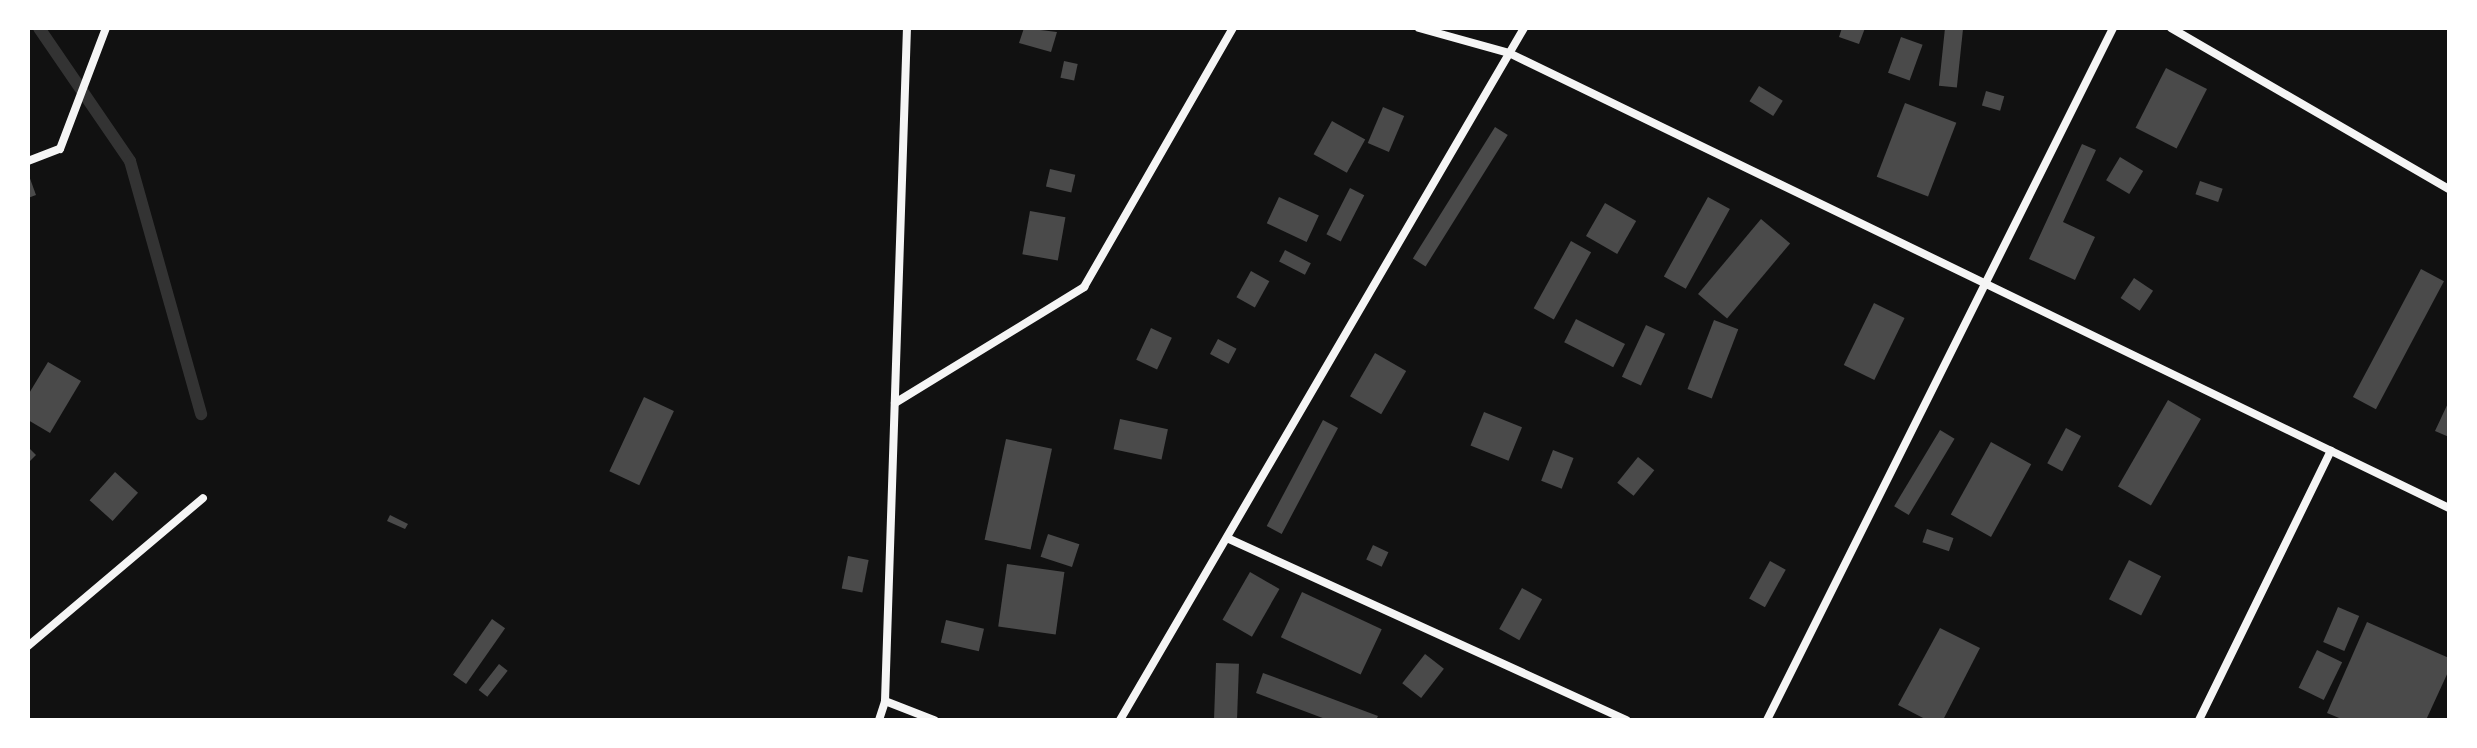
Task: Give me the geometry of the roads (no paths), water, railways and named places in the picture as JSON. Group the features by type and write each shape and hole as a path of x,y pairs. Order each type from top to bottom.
{"street":[{"path":"28,161 60,149 106,28"},
{"path":"879,720 885,701 907,28"},
{"path":"895,403 1084,287 1233,28"},
{"path":"1419,28 1509,53 2449,508"},
{"path":"1120,720 1524,28"},
{"path":"1767,720 2113,28"},
{"path":"2171,28 2449,189"},
{"path":"2199,720 2331,451"},
{"path":"28,646 203,498"},
{"path":"1227,538 1627,720"},
{"path":"885,701 934,720"}],"waterway":[{"path":"39,28 130,161 201,414"}]}
